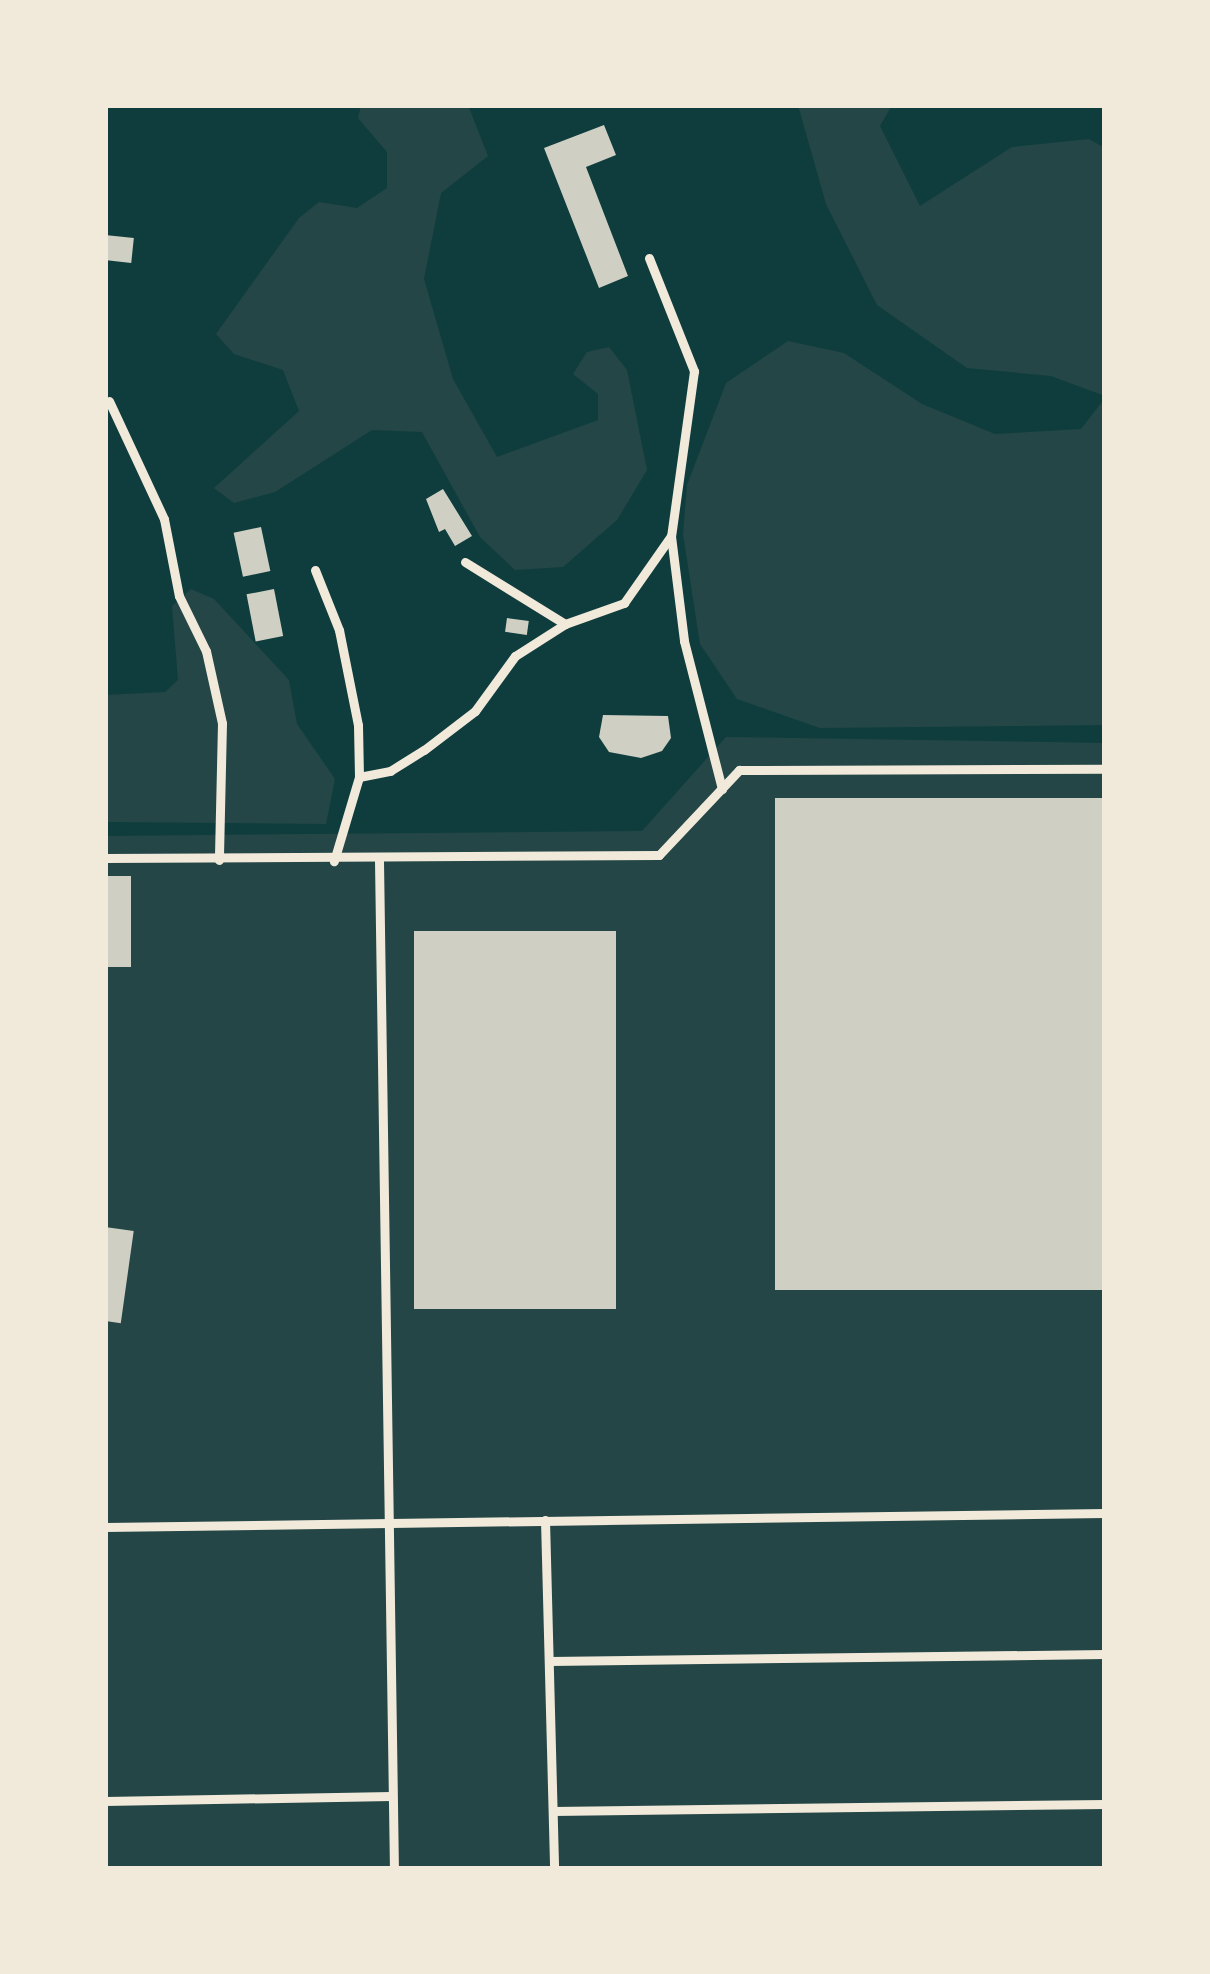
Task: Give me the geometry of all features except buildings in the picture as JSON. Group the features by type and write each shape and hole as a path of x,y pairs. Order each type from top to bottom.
{"lane":[{"path":"649,258 694,370 671,536 684,641 722,790"},
{"path":"109,401 164,519 179,596 206,651 223,723 218,860"},
{"path":"359,777 390,771 475,711 515,656 565,624 624,602 671,536"},
{"path":"465,562 565,624"},
{"path":"315,570 339,630 359,777 334,861"},
{"path":"105,858 379,861 659,855 740,770 1105,769"},
{"path":"379,861 393,1523 394,1869"},
{"path":"105,1527 1105,1513"},
{"path":"545,1520 554,1869"},
{"path":"550,1661 1105,1654"},
{"path":"105,1801 391,1796"},
{"path":"554,1811 1105,1804"}],"shaded area":[{"path":"361,105 468,105 488,156 441,193 424,279 453,379 497,457 598,420 598,394 573,374 587,352 609,347 627,370 647,470 617,520 563,567 515,570 480,537 422,432 372,430 275,492 234,503 214,488 299,411 283,370 234,354 216,334 299,218 319,202 357,208 387,188 387,152 358,118"},
{"path":"798,105 892,105 880,126 920,206 1012,147 1089,139 1105,148 1105,396 1051,376 967,368 877,305 826,204"},
{"path":"788,341 844,353 922,404 995,434 1081,429 1105,398 1105,725 820,728 737,699 700,644 683,534 687,485 726,383"},
{"path":"191,589 214,599 289,680 297,724 335,779 326,824 105,822 105,695 165,692 178,680 172,606"},
{"path":"726,737 1105,743 1105,1869 105,1869 105,836 642,831"}]}
